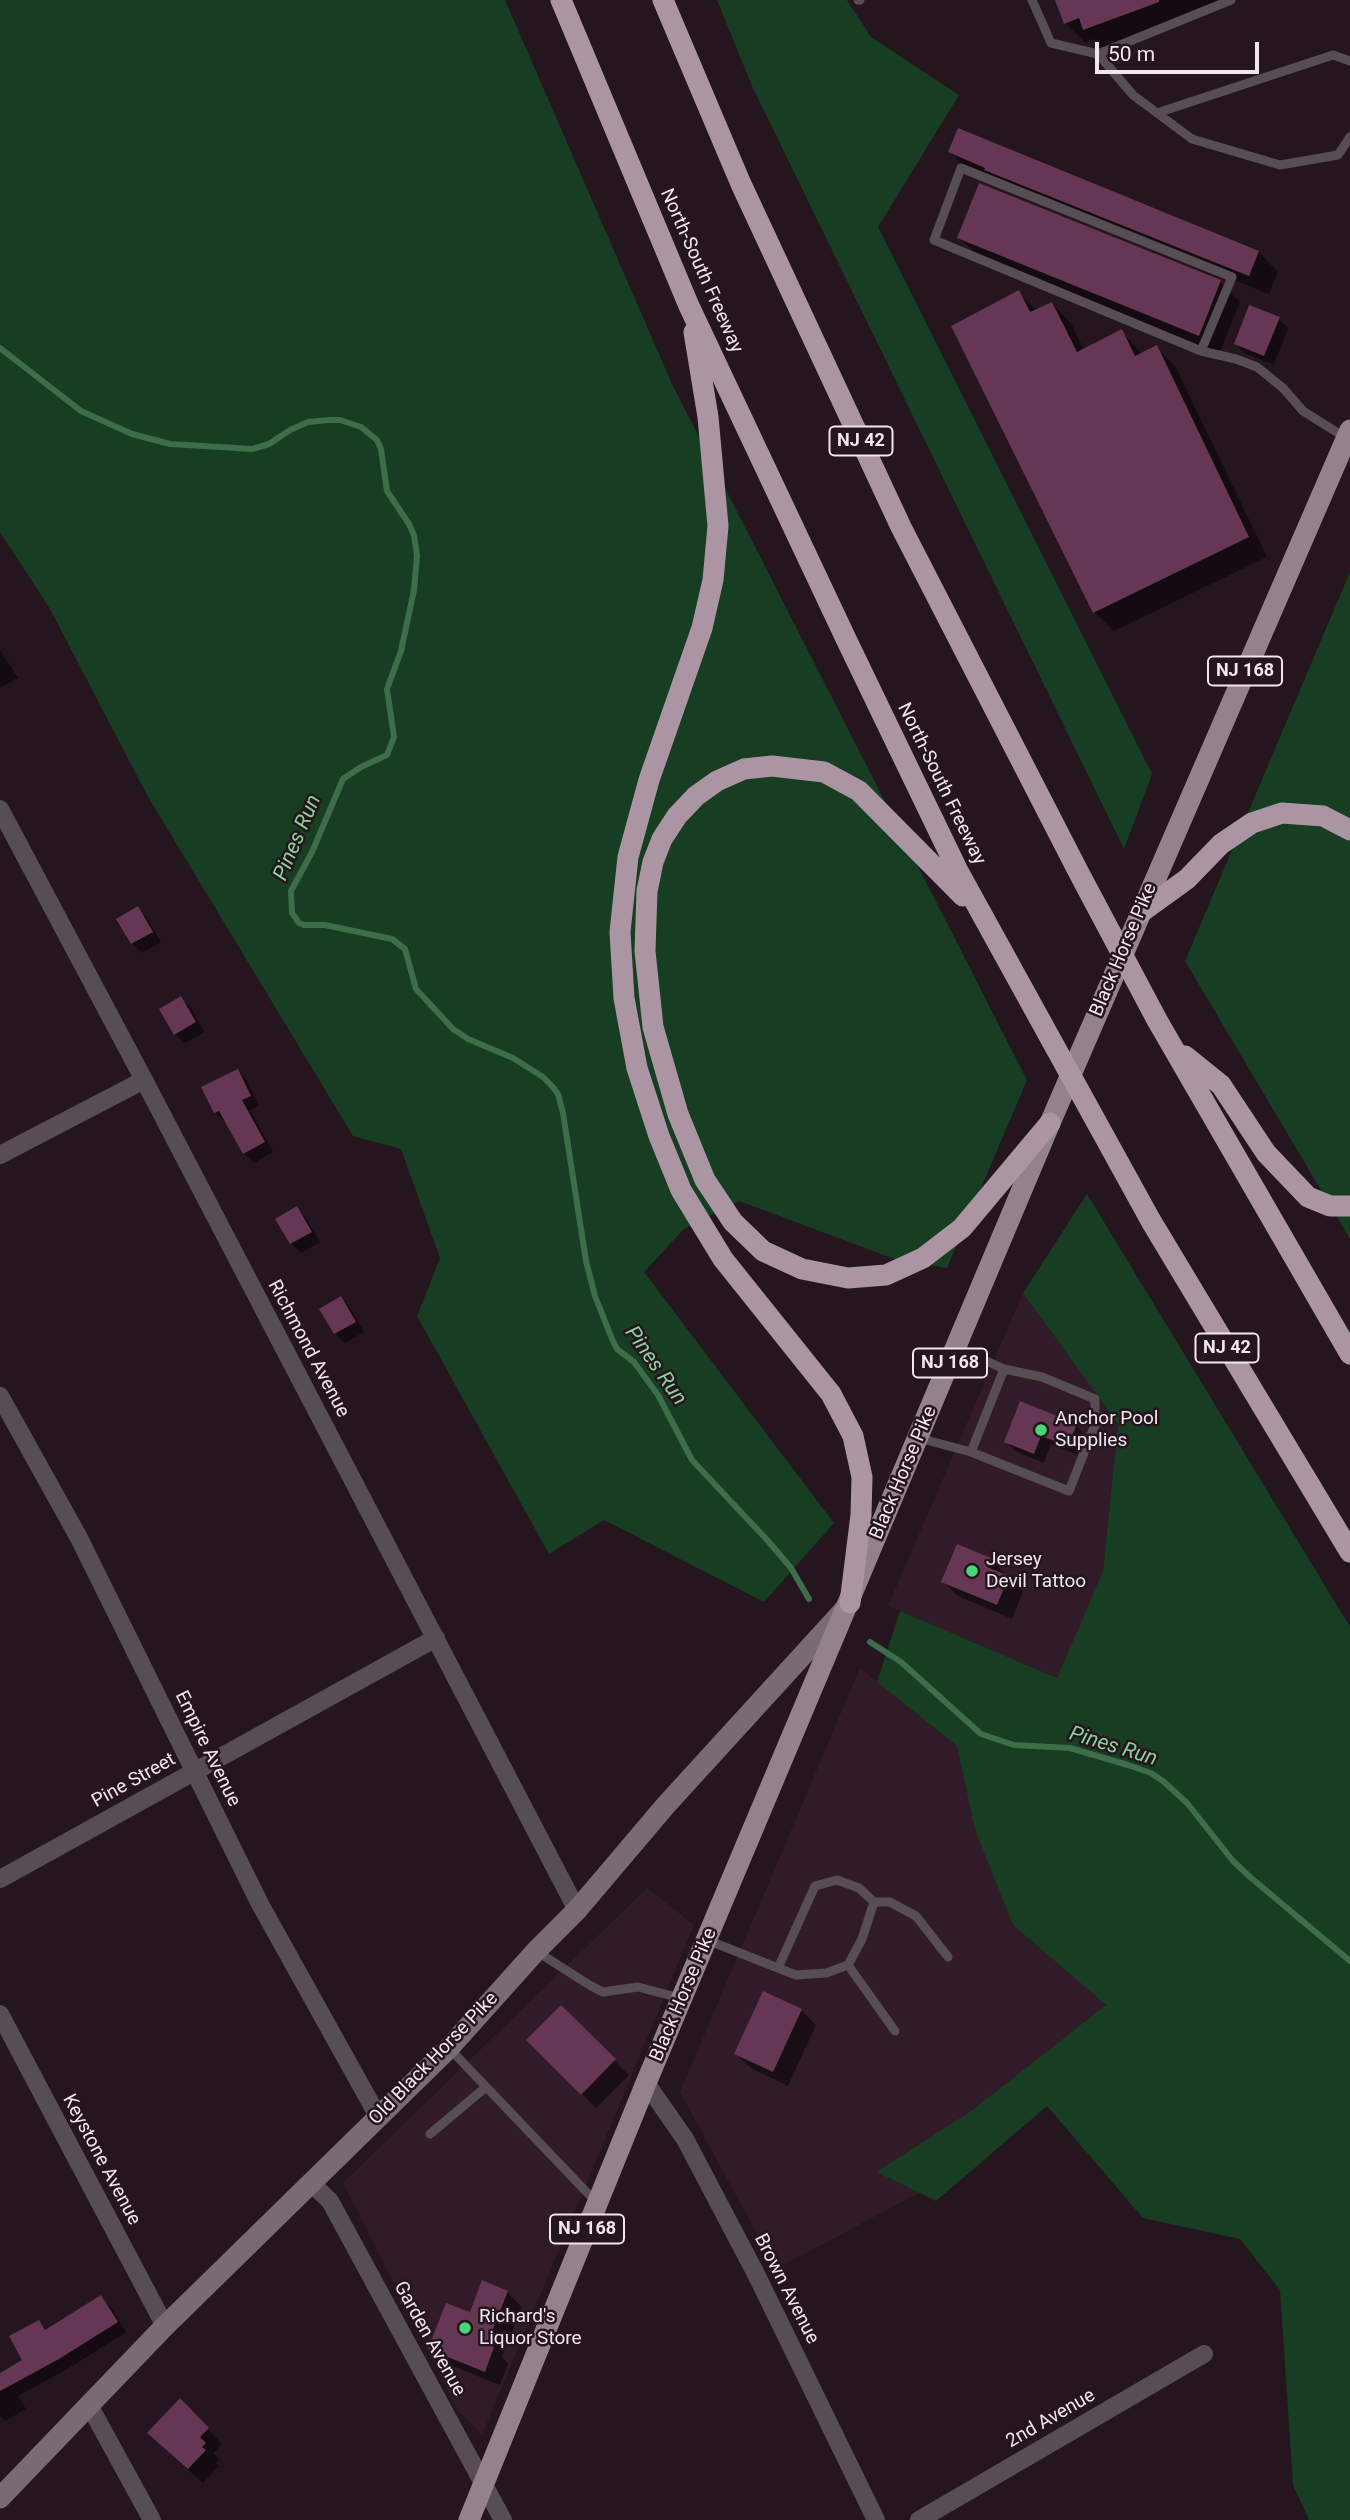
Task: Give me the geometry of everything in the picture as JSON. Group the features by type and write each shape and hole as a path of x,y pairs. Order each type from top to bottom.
{"highway":[{"name":"North-South Freeway","path":"561,0 689,306 858,666 958,871 1151,1221 1350,1552"},
{"name":"NJ 42","path":"663,0 741,184 901,527 1157,1020 1350,1354"},
{"path":"689,306 708,417 718,526 713,580 702,628 649,780 628,857 620,932 624,998 637,1068 659,1136 681,1190 723,1259 831,1394 853,1436 862,1477 861,1515 850,1603"},
{"path":"982,915 859,792 824,772 772,765 744,769 717,781 696,796 677,816 662,839 653,862 647,891 645,951 653,1027 678,1114 705,1180 733,1223 763,1251 802,1269 848,1278 886,1275 923,1258 962,1228 1050,1123"},
{"path":"1140,913 1187,879 1221,844 1252,823 1282,813 1323,816 1350,830"},
{"path":"1174,1048 1221,1085 1266,1153 1289,1180 1308,1197 1330,1206 1350,1206"}],"main road":[{"name":"Black Horse Pike","path":"469,2520 646,2083 1050,1123 1348,434"}],"street":[{"name":"Richmond Avenue","path":"0,809 577,1910"},
{"path":"0,1155 144,1080"},
{"name":"Empire Avenue","path":"0,1396 79,1538 260,1904 379,2118"},
{"name":"Old Black Horse Pike","path":"0,2498 165,2326 449,2048 577,1910 666,1805 850,1603"},
{"name":"Pine Street","path":"0,1879 436,1638"},
{"name":"Keystone Avenue","path":"0,2014 165,2326"},
{"name":"Brown Avenue","path":"646,2083 691,2151 756,2274 876,2520"},
{"name":"Garden Avenue","path":"311,2183 330,2201 503,2520"},
{"name":"2nd Avenue","path":"919,2520 1204,2354"},
{"path":"89,2405 152,2520"}],"lane":[{"path":"1032,0 1051,44 1098,54 1231,0"},
{"path":"1098,54 1133,95 1192,139 1280,164 1338,155 1350,137"},
{"path":"1157,113 1333,55 1350,61"},
{"path":"1201,351 1232,277 961,168 934,240 1201,351 1257,367 1283,388 1303,411 1348,434"},
{"path":"919,1438 971,1452 1069,1491 1095,1425 1094,1399 1042,1377 1004,1369 956,1348"},
{"path":"971,1452 1004,1369"},
{"path":"778,1968 816,1885 837,1880 859,1888 874,1902 890,1902 916,1916 948,1956"},
{"path":"707,1940 796,1975 826,1973 848,1965 862,1939 874,1902"},
{"path":"537,1951 603,1992 638,1987 682,1998"},
{"path":"848,1965 895,2031"},
{"path":"449,2048 597,2203"},
{"path":"430,2134 486,2087"}],"shaded area":[{"path":"1023,1293 1118,1424 1103,1571 1057,1678 888,1606"},
{"path":"860,1668 957,1746 975,1830 1013,1925 1106,2005 971,2111 876,2172 919,2193 776,2269 680,2092"},
{"path":"647,1888 694,1925 482,2435 457,2409 343,2183"}],"green space":[{"path":"0,0 505,0 672,384 1027,1080 947,1268 897,1260 739,1201 684,1229 644,1272 834,1523 764,1602 604,1520 549,1554 417,1316 440,1258 401,1149 353,1136 147,795 50,609 0,532"},
{"path":"717,0 847,0 871,37 959,95 878,227 1152,774 1124,849 752,86"},
{"path":"1350,572 1350,1239 1185,961"},
{"path":"1087,1194 1350,1627 1350,2520 1309,2520 1293,2485 1280,2290 1240,2239 1143,2218 1047,2106 936,2201 876,2172 971,2111 1106,2005 1013,1925 975,1830 957,1746 877,1682 900,1611 1057,1678 1103,1571 1118,1424 1023,1293"}],"building":[{"path":"1055,0 1159,2 1083,30 1079,18 1064,24"},
{"path":"958,128 1259,251 1249,276 984,170 985,168 948,152"},
{"path":"979,183 1221,280 1199,336 957,238"},
{"path":"1019,290 1030,312 1052,302 1077,352 1122,329 1135,356 1157,345 1249,537 1093,613 951,326"},
{"path":"1249,305 1280,317 1264,356 1234,344"},
{"path":"138,906 153,932 131,944 116,919"},
{"path":"181,996 196,1022 174,1035 159,1009"},
{"path":"238,1069 251,1096 242,1100 265,1142 243,1154 219,1111 214,1113 201,1087"},
{"path":"297,1206 312,1232 290,1244 275,1219"},
{"path":"341,1296 356,1322 334,1334 319,1309"},
{"name":"Anchor Pool Supplies","path":"1020,1401 1077,1424 1068,1446 1041,1436 1034,1454 1004,1442"},
{"name":"Jersey Devil Tattoo","path":"957,1544 991,1558 987,1567 1009,1576 997,1605 941,1582"},
{"path":"763,1991 802,2009 773,2072 734,2054"},
{"path":"561,2005 616,2059 581,2095 526,2040"},
{"name":"Richard's Liquor Store","path":"482,2280 508,2291 487,2344 494,2347 485,2372 428,2349 446,2303 470,2312"},
{"path":"101,2295 118,2322 59,2359 0,2391 0,2373 22,2360 9,2336 39,2320 45,2330"},
{"path":"180,2398 209,2428 200,2437 206,2443 202,2447 206,2450 188,2469 147,2433"}],"waterway":[{"name":"Pines Run","path":"0,348 81,411 132,434 170,444 252,449 269,444 308,422 329,420 340,420 361,427 377,440 381,449 387,491 409,524 414,535 417,556 414,590 401,651 387,689 394,737 387,755 343,779 312,852 291,891 292,913 299,923 304,925 325,925 392,939 405,949 416,989 453,1029 468,1039 513,1058 552,1086 558,1094 563,1113 586,1261 595,1296 617,1349 634,1362 658,1395 692,1460 791,1568 809,1599"},
{"name":"Pines Run","path":"870,1642 901,1662 981,1734 1014,1745 1070,1748 1151,1773 1187,1803 1233,1861 1350,1961"}],"place":[{"name":"Anchor Pool Supplies","path":"1041,1430"},
{"name":"Jersey Devil Tattoo","path":"972,1571"},
{"name":"Richard's Liquor Store","path":"465,2328"}]}
